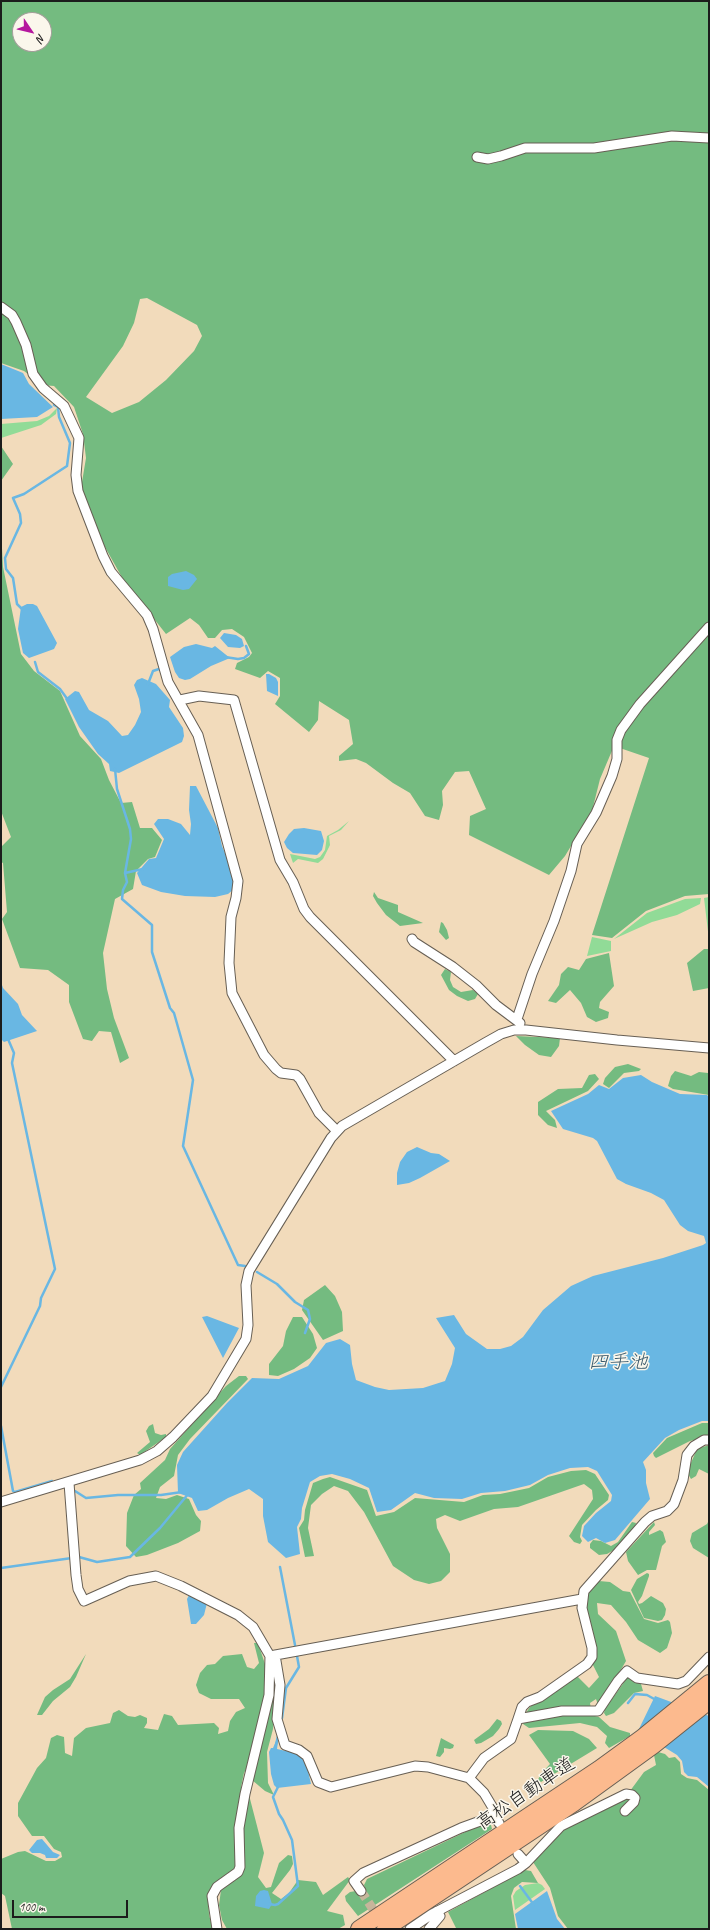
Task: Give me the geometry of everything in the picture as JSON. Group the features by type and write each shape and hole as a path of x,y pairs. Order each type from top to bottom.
{"highway":[{"name":"高松自動車道","path":"385,1929 574,1803 648,1741 688,1701 709,1683"},
{"name":"高松自動車道","path":"359,1929 599,1769 648,1741 707,1703"}],"street":[{"path":"477,157 488,159 525,148 594,148 672,136 709,138"},
{"path":"1,307 12,315 16,322 26,345 33,374 44,388 64,406 76,432 80,445 76,475 78,491 111,572 147,615 153,629 168,682 180,700 198,735 238,881 236,898 230,917 229,963 232,993 264,1055 281,1073 292,1074 300,1079 319,1113 337,1131"},
{"path":"517,1019 532,974 554,921 572,871 577,844 596,813 612,776 616,759 617,740 621,730 640,704 709,627"},
{"path":"180,700 199,696 234,700 280,860 293,882 304,909 454,1061"},
{"path":"412,939 414,942 453,967 476,985 496,1005 517,1019 526,1030"},
{"path":"1,1502 140,1460 157,1451 212,1396 246,1339 248,1325 246,1285 249,1270 337,1131 501,1034 526,1030 709,1048"},
{"path":"468,1778 484,1758 511,1739 522,1708 527,1702 540,1697 587,1664 592,1656 592,1648 582,1608 584,1591 645,1522 652,1516 667,1511 674,1504 683,1480 687,1455 694,1446 704,1440 709,1440"},
{"path":"68,1483 78,1589 84,1601 129,1581 156,1576 181,1586 238,1615 253,1627 272,1656 280,1685 277,1719 285,1745 299,1750 307,1756 318,1782 331,1787 415,1766 428,1767 468,1778 484,1793 493,1808 496,1820 461,1828 363,1873 354,1881 361,1891"},
{"path":"272,1656 582,1599"},
{"path":"217,1929 212,1896 217,1887 238,1872 240,1867 239,1828 244,1794 269,1695 272,1656"},
{"path":"518,1719 562,1711 598,1711 618,1680 627,1671 637,1678 678,1684 686,1681 709,1657"},
{"path":"410,1929 437,1911 486,1887 526,1863 561,1826 626,1794 632,1794 635,1798 634,1802 625,1811"},
{"path":"518,1854 526,1863"},
{"path":"429,1929 440,1916 437,1911"}],"green space":[{"path":"1,1 709,1 709,894 685,896 646,911 612,938 592,935 649,758 614,746 600,779 592,811 565,856 549,875 469,835 470,816 486,809 469,771 455,772 442,791 443,805 439,820 425,816 410,793 393,783 366,763 356,759 339,761 339,756 353,744 349,720 319,701 318,720 309,732 275,704 280,696 280,678 268,671 260,678 235,669 237,663 249,657 252,653 244,637 232,629 222,630 215,638 208,638 199,625 190,618 166,634 124,581 101,540 81,488 86,458 83,434 74,407 54,386 42,385 24,371 1,363","holes":["147,298 197,325 202,336 194,351 166,380 139,402 112,413 86,397 123,346 134,323 140,299"]},
{"path":"57,408 56,414 41,425 1,438 1,424 37,421 49,416"},
{"path":"1,446 13,464 1,481"},
{"path":"1,529 3,567 21,654 34,671 60,691 80,736 101,759 109,780 121,803 132,802 140,828 152,828 162,840 155,857 148,859 136,871 133,889 115,899 103,953 107,989 114,1018 129,1058 120,1063 111,1032 99,1031 92,1041 83,1039 69,1002 69,985 48,970 20,968 2,919 7,912 3,863 1,862 1,847 11,837 1,811"},
{"path":"349,821 341,830 329,836 330,845 323,859 318,863 298,859 293,863 290,854 315,859 320,857 325,850 327,836 338,830"},
{"path":"374,892 378,898 398,905 398,912 423,923 400,926 386,915 373,896"},
{"path":"709,897 709,940 704,898"},
{"path":"701,898 700,904 677,915 652,922 614,939 647,913 685,899"},
{"path":"441,922 447,930 449,938 446,940 439,932"},
{"path":"592,937 611,941 611,951 587,956"},
{"path":"704,949 709,949 709,988 693,991 687,963"},
{"path":"609,953 614,986 600,1002 599,1008 609,1012 608,1018 596,1022 587,1017 581,1003 570,990 556,1003 548,1001 559,985 561,974 568,967 579,970 586,959"},
{"path":"445,969 451,972 450,980 453,987 461,992 473,990 478,994 475,999 468,1001 449,990 441,975"},
{"path":"516,1036 560,1038 559,1046 551,1057 539,1055 525,1045"},
{"path":"628,1064 641,1069 639,1071 624,1073 609,1088 603,1084 605,1078 615,1067"},
{"path":"675,1071 691,1076 699,1072 708,1073 709,1095 673,1089 668,1086 671,1076"},
{"path":"595,1074 599,1079 588,1091 546,1111 555,1120 557,1128 548,1125 538,1115 538,1102 558,1089 582,1088 589,1075"},
{"path":"325,1285 335,1296 342,1312 343,1331 323,1340 302,1310 304,1300"},
{"path":"293,1317 302,1317 313,1334 317,1348 310,1358 294,1369 278,1376 269,1375 269,1364 283,1346 286,1331"},
{"path":"239,1376 246,1376 248,1379 190,1439 178,1455 174,1476 160,1487 156,1498 166,1499 177,1495 189,1499 196,1515 201,1521 200,1531 178,1543 147,1555 136,1557 126,1546 127,1513 134,1495 141,1489 140,1483 165,1460 170,1449 226,1386"},
{"path":"702,1423 709,1423 709,1437 690,1441 656,1458 654,1456 653,1453 667,1438"},
{"path":"153,1424 155,1433 161,1435 166,1434 166,1437 140,1455 137,1453 150,1442 146,1431 149,1426"},
{"path":"709,1445 709,1474 699,1469 696,1476 691,1479 687,1472 697,1449"},
{"path":"586,1470 595,1474 609,1495 608,1500 582,1525 580,1537 582,1541 580,1544 574,1542 569,1536 593,1499 592,1490 584,1484 518,1507 494,1509 460,1521 445,1515 436,1519 437,1528 450,1554 450,1572 441,1581 429,1584 414,1580 393,1566 364,1512 348,1491 334,1486 322,1494 311,1505 308,1528 314,1556 305,1557 299,1528 304,1520 305,1510 313,1483 323,1479 330,1477 367,1490 376,1516 394,1512 415,1498 464,1502 483,1495 500,1494 529,1488 548,1477 571,1471"},
{"path":"709,1520 709,1558 693,1548 690,1541 692,1533 707,1524"},
{"path":"632,1522 636,1523 634,1530 619,1547 607,1554 599,1555 590,1548 590,1544 593,1540 601,1541 611,1546 618,1542"},
{"path":"654,1522 655,1525 649,1532 649,1535 660,1530 663,1532 666,1542 662,1546 656,1570 647,1570 638,1575 628,1561 626,1552"},
{"path":"647,1573 649,1576 642,1596 638,1602 639,1604 642,1603 651,1596 663,1603 666,1609 662,1620 658,1621 644,1618 631,1590 637,1579"},
{"path":"599,1581 610,1582 623,1591 630,1592 644,1619 658,1623 668,1620 670,1622 672,1633 667,1648 660,1653 638,1640 626,1622 611,1605 597,1603 598,1614 616,1631 626,1661 619,1673 598,1705 596,1699 590,1703 591,1709 525,1714 530,1707 576,1675 589,1688 599,1677 592,1663 584,1608 587,1596"},
{"path":"254,1643 258,1643 265,1664 275,1676 276,1693 273,1729 267,1752 268,1783 274,1795 265,1791 252,1780 248,1765 244,1773 241,1787 249,1795 264,1853 258,1877 266,1888 271,1887 279,1863 288,1855 292,1856 293,1864 290,1870 272,1893 281,1899 289,1893 298,1880 316,1882 323,1895 348,1877 350,1880 327,1911 343,1915 345,1925 338,1929 227,1929 222,1920 219,1905 221,1890 217,1884 208,1894 209,1915 213,1929 12,1929 5,1896 1,1893 1,1859 18,1852 25,1851 46,1861 55,1861 62,1857 61,1852 54,1849 44,1836 32,1836 18,1816 18,1803 37,1768 46,1758 51,1738 57,1735 64,1737 65,1753 72,1756 74,1738 86,1728 110,1723 113,1713 119,1710 128,1716 135,1717 140,1715 147,1718 147,1723 144,1728 158,1730 164,1714 172,1716 178,1725 214,1723 219,1728 218,1734 228,1731 230,1721 236,1712 245,1708 239,1699 211,1699 199,1693 196,1685 200,1673 207,1665 215,1664 223,1656 242,1654 247,1667 254,1669 259,1663"},
{"path":"86,1654 70,1687 53,1701 42,1715 37,1715 45,1697 70,1679"},
{"path":"627,1678 633,1678 641,1684 643,1691 634,1693 614,1713 606,1716 604,1713 605,1709"},
{"path":"560,1714 586,1714 599,1717 610,1727 630,1733 630,1736 609,1748 605,1743 607,1736 597,1727 580,1723 529,1728 523,1724 524,1721"},
{"path":"497,1719 501,1721 502,1724 499,1729 493,1736 481,1743 476,1744 474,1740 489,1729"},
{"path":"538,1730 573,1731 589,1739 597,1748 541,1782 538,1780 540,1775 550,1764 529,1735"},
{"path":"441,1738 454,1745 453,1748 450,1749 444,1748 444,1752 440,1757 436,1756"},
{"path":"658,1752 665,1754 669,1758 675,1757 680,1762 681,1774 687,1778 697,1780 709,1790 709,1929 568,1929 558,1916 550,1888 533,1862 556,1835 568,1826 630,1791 644,1772 656,1765 654,1755"},
{"path":"482,1824 491,1825 492,1829 358,1916 346,1901 345,1896 350,1892 356,1891 359,1894 366,1891 364,1885 367,1879"},
{"path":"525,1870 531,1871 538,1883 522,1882 514,1888 511,1896 516,1929 456,1928 448,1912"},
{"path":"538,1883 545,1889 515,1910 513,1896 516,1891 525,1885"}],"water":[{"path":"1,364 23,373 29,384 53,407 37,417 1,419"},
{"path":"186,571 194,575 197,579 189,589 183,590 168,586 168,577 172,574"},
{"path":"27,604 37,606 57,643 54,649 29,658 23,653 18,629 21,607"},
{"path":"224,633 236,635 242,639 244,646 240,648 228,647 220,638"},
{"path":"196,644 212,648 215,646 230,658 211,666 190,679 185,680 179,678 175,672 170,657 184,647"},
{"path":"266,674 276,678 278,682 278,696 267,691"},
{"path":"142,678 156,684 170,700 169,707 183,728 184,736 182,742 119,773 110,771 109,764 98,754 79,727 65,699 75,691 79,692 89,710 108,721 122,736 128,735 141,712 139,699 134,685 137,680"},
{"path":"190,786 196,786 218,828 222,846 234,875 234,889 228,894 215,897 185,896 161,892 142,885 137,873 149,859 156,858 164,839 154,824 158,819 168,819 181,824 190,835"},
{"path":"304,828 321,831 324,841 322,850 317,855 293,853 287,848 284,842 294,829"},
{"path":"1,982 3,988 18,1004 22,1015 37,1031 4,1042 1,1039"},
{"name":"四手池","path":"641,1075 652,1082 680,1094 707,1095 709,1097 709,1421 702,1421 679,1430 665,1438 643,1462 646,1470 646,1483 650,1499 615,1540 605,1543 596,1538 588,1542 582,1536 584,1526 596,1513 611,1501 612,1495 597,1471 588,1467 570,1468 548,1475 530,1485 505,1491 481,1493 462,1499 434,1498 415,1493 391,1510 377,1512 369,1488 350,1479 332,1474 320,1476 310,1482 302,1508 301,1519 297,1527 300,1554 286,1558 268,1542 263,1516 263,1499 249,1489 228,1498 207,1510 198,1511 192,1498 178,1493 177,1465 183,1452 227,1403 252,1378 279,1379 308,1366 326,1343 340,1339 350,1345 352,1364 356,1380 389,1390 423,1388 445,1381 452,1364 455,1348 436,1318 454,1315 466,1334 487,1349 500,1349 511,1346 523,1337 543,1310 571,1286 593,1276 663,1258 706,1243 704,1236 688,1231 680,1225 664,1200 617,1179 597,1141 593,1138 563,1129 551,1111 588,1094 599,1085 609,1089 623,1078"},
{"path":"417,1147 431,1153 439,1154 450,1161 409,1183 397,1185 397,1173 400,1162 407,1152"},
{"path":"207,1316 239,1328 223,1358 202,1317"},
{"path":"190,1593 207,1603 204,1615 196,1624 191,1624 187,1599"},
{"path":"655,1696 709,1716 709,1787 697,1777 688,1776 684,1772 682,1761 677,1755 638,1731"},
{"path":"276,1741 278,1741 277,1749 295,1753 306,1762 311,1784 277,1788 274,1785 271,1774 269,1752 271,1748 273,1748"},
{"path":"42,1839 53,1852 60,1855 57,1858 46,1858 45,1855 40,1853 32,1853 29,1850 37,1840"},
{"path":"260,1891 268,1891 272,1904 269,1909 255,1906 256,1896"},
{"path":"547,1891 557,1919 565,1929 518,1929 515,1914"}],"waterway":[{"path":"22,609 17,604 13,578 6,569 5,558 21,523 20,514 13,498 24,494 67,466 70,443 59,417 58,407 54,405"},
{"path":"225,657 238,659 244,658 249,654 246,646"},
{"path":"35,662 38,672 60,689 68,700"},
{"path":"148,684 153,671 162,668"},
{"path":"115,769 117,789 130,829 131,839 125,873"},
{"path":"143,869 125,873 127,882 123,890 122,899 152,925 152,952 170,1008 174,1013 193,1080 183,1146 238,1265 245,1266"},
{"path":"1,1387 40,1306 41,1298 55,1269 12,1063 14,1053 8,1039"},
{"path":"257,1272 277,1284 295,1302 308,1310 310,1319 305,1333"},
{"path":"1,1426 13,1491 15,1492 52,1481"},
{"path":"75,1491 86,1498 118,1495 161,1495 182,1492"},
{"path":"1,1568 79,1557 97,1562 130,1557 160,1528 189,1493"},
{"path":"280,1567 295,1645"},
{"path":"282,1718 286,1688 299,1667 297,1656"},
{"path":"628,1703 635,1694 647,1695 656,1700"},
{"path":"276,1745 278,1736"},
{"path":"269,1904 278,1904 298,1886 292,1840 279,1814 273,1797 279,1785"},
{"path":"520,1886 534,1905"}],"tunnel":[{"path":"361,1891 380,1920"}]}
